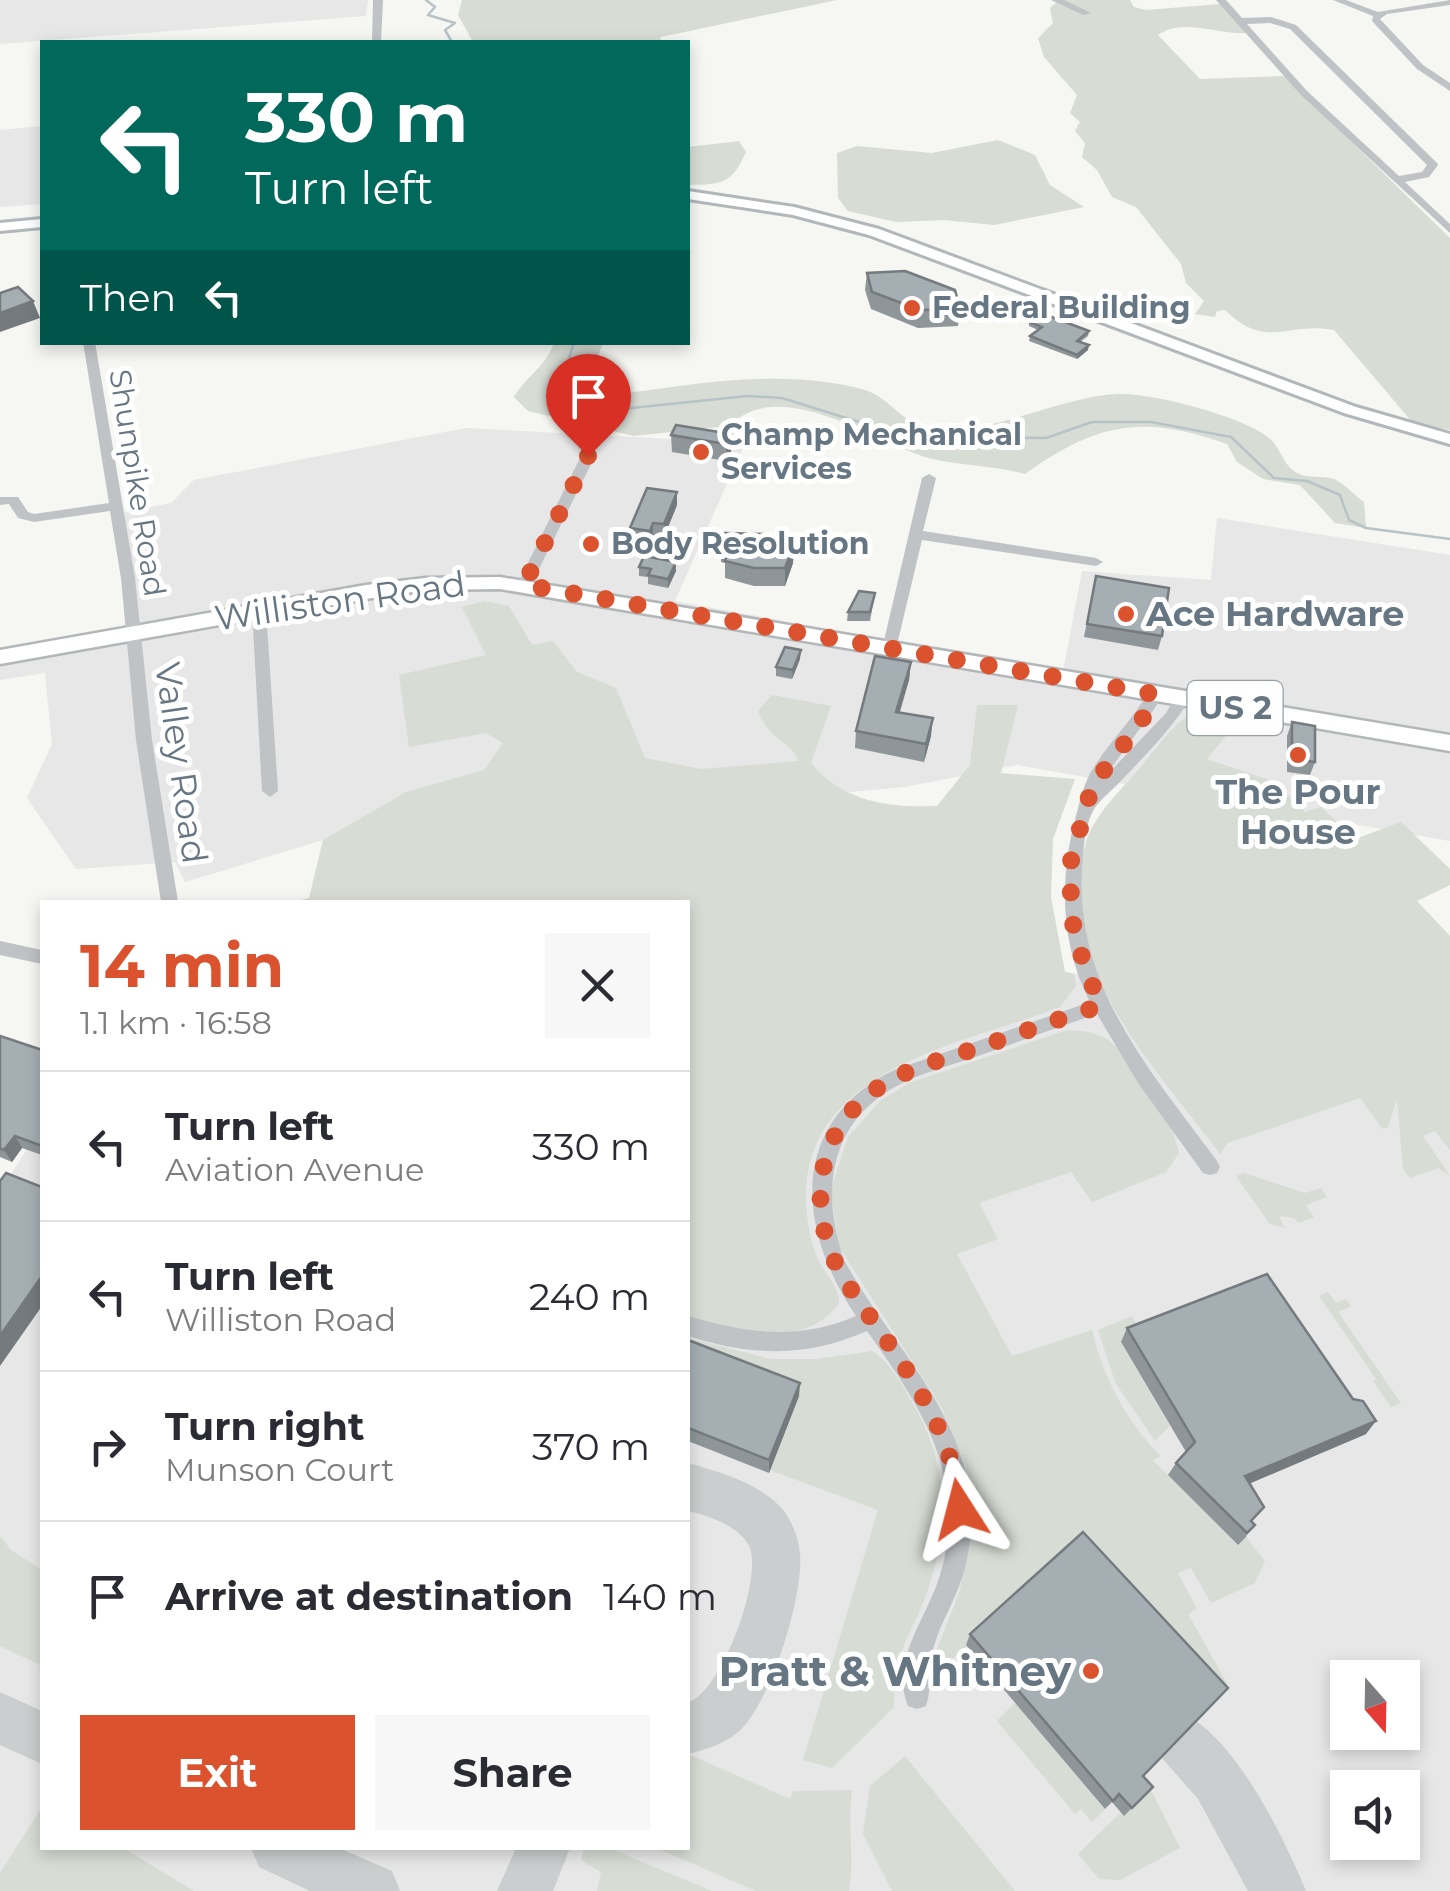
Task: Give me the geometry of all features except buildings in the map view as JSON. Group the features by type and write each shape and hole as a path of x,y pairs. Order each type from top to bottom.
{"main road":[{"path":"690,195 778,208 874,232 1350,410 1450,439"},
{"path":"0,226 40,223"},
{"name":"Williston Road","path":"0,657 425,584 524,585 1450,743"}],"street":[{"path":"377,40 378,0"},
{"path":"1056,0 1086,13"},
{"path":"1222,0 1304,93 1450,230"},
{"path":"1338,0 1377,15 1424,2 1450,2"},
{"path":"1377,15 1378,24 1414,61 1450,88"},
{"path":"1240,21 1271,20 1293,27 1433,166 1425,175 1396,180"},
{"name":"Shunpike Road","path":"89,345 134,632"},
{"path":"524,585 588,456"},
{"path":"889,649 929,478"},
{"path":"0,501 13,500 23,515 34,518 116,506"},
{"path":"918,535 1096,562"},
{"path":"260,610 270,791"},
{"name":"Valley Road","path":"134,632 149,774 170,900"},
{"path":"1154,694 1141,722 1100,771 1069,868 1069,900 1077,947 1100,1006 1210,1168"},
{"path":"1085,809 1182,699"},
{"path":"0,948 40,957"},
{"path":"917,1696 915,1661 949,1582 958,1546 958,1489 933,1413 837,1268 820,1220 822,1173 830,1145 851,1112 878,1088 912,1070 1100,1006"},
{"path":"690,1327 734,1341 784,1346 831,1337 871,1319"}],"shaded area":[{"path":"0,0 368,0 366,16 0,44"},
{"path":"462,0 837,0 660,40 472,40 458,15"},
{"path":"1059,0 1130,0 1134,7 1146,10 1220,4 1247,33 1178,27 1158,35 1200,79 1284,76 1450,238 1450,430 1413,423 1334,330 1265,332 1240,322 1225,310 1217,311 1215,317 1195,314 1204,301 1186,283 1181,264 1136,207 1112,197 1097,170 1082,157 1085,143 1075,131 1080,122 1070,113 1077,95 1044,57 1038,38 1053,23 1050,8"},
{"path":"40,126 40,204 0,207 0,130"},
{"path":"998,140 1035,155 1050,185 1084,207 994,225 944,220 896,222 848,211 838,198 837,153 857,146 932,153"},
{"path":"739,141 746,152 730,177 717,183 690,185 690,147"},
{"path":"552,345 602,345 590,377 614,395 738,380 831,383 873,393 916,424 940,430 985,426 1096,396 1133,395 1174,402 1219,414 1256,430 1273,442 1297,473 1338,481 1364,502 1366,528 1335,523 1300,485 1263,479 1237,462 1227,444 1170,429 1145,427 1098,434 1025,474 925,457 853,426 799,409 774,407 750,412 729,426 634,436 528,411 514,397"},
{"path":"466,428 745,443 675,601 1063,672 1082,571 1211,580 1217,518 1450,555 1450,841 1017,765 905,787 323,840 185,882 175,862 76,869 27,798 52,744 45,673 0,680 0,650 128,627 112,515 171,503 194,480"},
{"path":"484,601 509,606 532,645 553,641 577,672 616,688 645,758 701,769 798,761 791,749 768,729 758,711 772,695 831,706 811,763 837,786 884,804 937,806 970,765 977,705 1018,705 1001,773 1075,779 1053,839 1051,897 1065,972 1074,974 1076,986 1060,1007 939,1048 899,1066 863,1088 833,1116 813,1151 806,1203 814,1248 839,1303 808,1328 747,1332 690,1317 690,900 301,900 309,898 323,840 406,792 484,770 503,743 486,733 409,747 399,675 486,655 462,607"},
{"path":"1194,714 1239,720 1207,759 1275,782 1305,812 1321,807 1355,839 1401,822 1450,869 1450,885 1417,901 1450,936 1450,1150 1435,1131 1423,1136 1450,1176 1438,1168 1410,1178 1403,1169 1397,1099 1388,1127 1383,1129 1360,1098 1228,1143 1220,1154 1116,1011 1096,972 1082,930 1078,888 1085,845 1111,801 1170,732"},
{"path":"1065,972 1450,1032 1450,1891 0,1891 0,1192 40,1128 40,1850 690,1850 690,1220 837,1071"},
{"path":"1067,1030 1103,1037 1113,1044 1162,1111 1179,1153 1166,1172 1092,1202 1071,1172 979,1203 998,1239 957,1254 1012,1356 1092,1330 1117,1398 1161,1456 1153,1460 1237,1545 1246,1537 1265,1561 1255,1583 1211,1603 1191,1568 1178,1573 1197,1609 1188,1614 1229,1687 1218,1698 1077,1544 942,1669 936,1652 959,1593 969,1547 966,1466 942,1408 838,1245 831,1189 848,1137 881,1100 909,1083"},
{"path":"1244,1173 1305,1193 1321,1188 1327,1197 1306,1205 1314,1217 1298,1223 1294,1218 1279,1216 1285,1228 1270,1224 1236,1176"},
{"path":"1328,1292 1336,1303 1346,1299 1351,1306 1338,1312 1401,1403 1391,1407 1373,1381 1376,1379 1319,1296"},
{"path":"1132,1316 1142,1334 1121,1343 1170,1426 1155,1441 1115,1382 1098,1330"},
{"path":"690,1339 771,1359 816,1359 873,1351 901,1384 926,1429 934,1453 940,1476 942,1525 933,1574 899,1661 894,1707 832,1768 803,1760 878,1510 690,1441"},
{"path":"0,1536 11,1550 40,1569 40,1665 0,1646"},
{"path":"1015,1703 1105,1809 1092,1822 1081,1809 1075,1814 997,1721"},
{"path":"690,1755 790,1799 793,1791 852,1790 849,1891 756,1891 661,1850 690,1850"},
{"path":"905,1756 1015,1891 892,1891 863,1834 870,1786"},
{"path":"1144,1776 1180,1848 1120,1880 1099,1879 1078,1854 1121,1812 1125,1816 1135,1785"},
{"path":"40,1810 40,1850 126,1850 194,1891 0,1891 0,1873"},
{"path":"584,1850 614,1850 712,1891 597,1891 601,1872 581,1860"}],"waterway":[{"path":"426,0 435,7 428,15 455,23 445,30 451,40"},
{"path":"573,345 560,388 571,401 603,411 747,396 782,398 875,427 930,437 1046,438 1092,422 1151,422 1231,437 1274,478 1307,481 1340,495 1349,520 1366,528 1450,539"}],"taxiway":[{"path":"690,1488 723,1499 757,1518 772,1537 776,1553 771,1597 746,1672 719,1714 690,1727"},
{"path":"0,1718 40,1737"},
{"path":"1180,1738 1217,1780 1278,1891"},
{"path":"282,1850 372,1891"},
{"path":"525,1891 542,1850"}],"place":[{"name":"Federal Building","path":"912,308"},
{"name":"Champ Mechanical Services","path":"701,452"},
{"name":"Body Resolution","path":"591,544"},
{"name":"Ace Hardware","path":"1126,614"},
{"name":"The Pour House","path":"1298,755"},
{"name":"Pratt & Whitney","path":"1091,1671"}],"route":[{"path":"588,456 524,585 1154,694 1141,722 1092,786 1069,868 1074,935 1100,1006 912,1070 878,1088 843,1122 830,1145 822,1173 819,1188 823,1235 846,1283 933,1413 955,1470 960,1509"}]}
